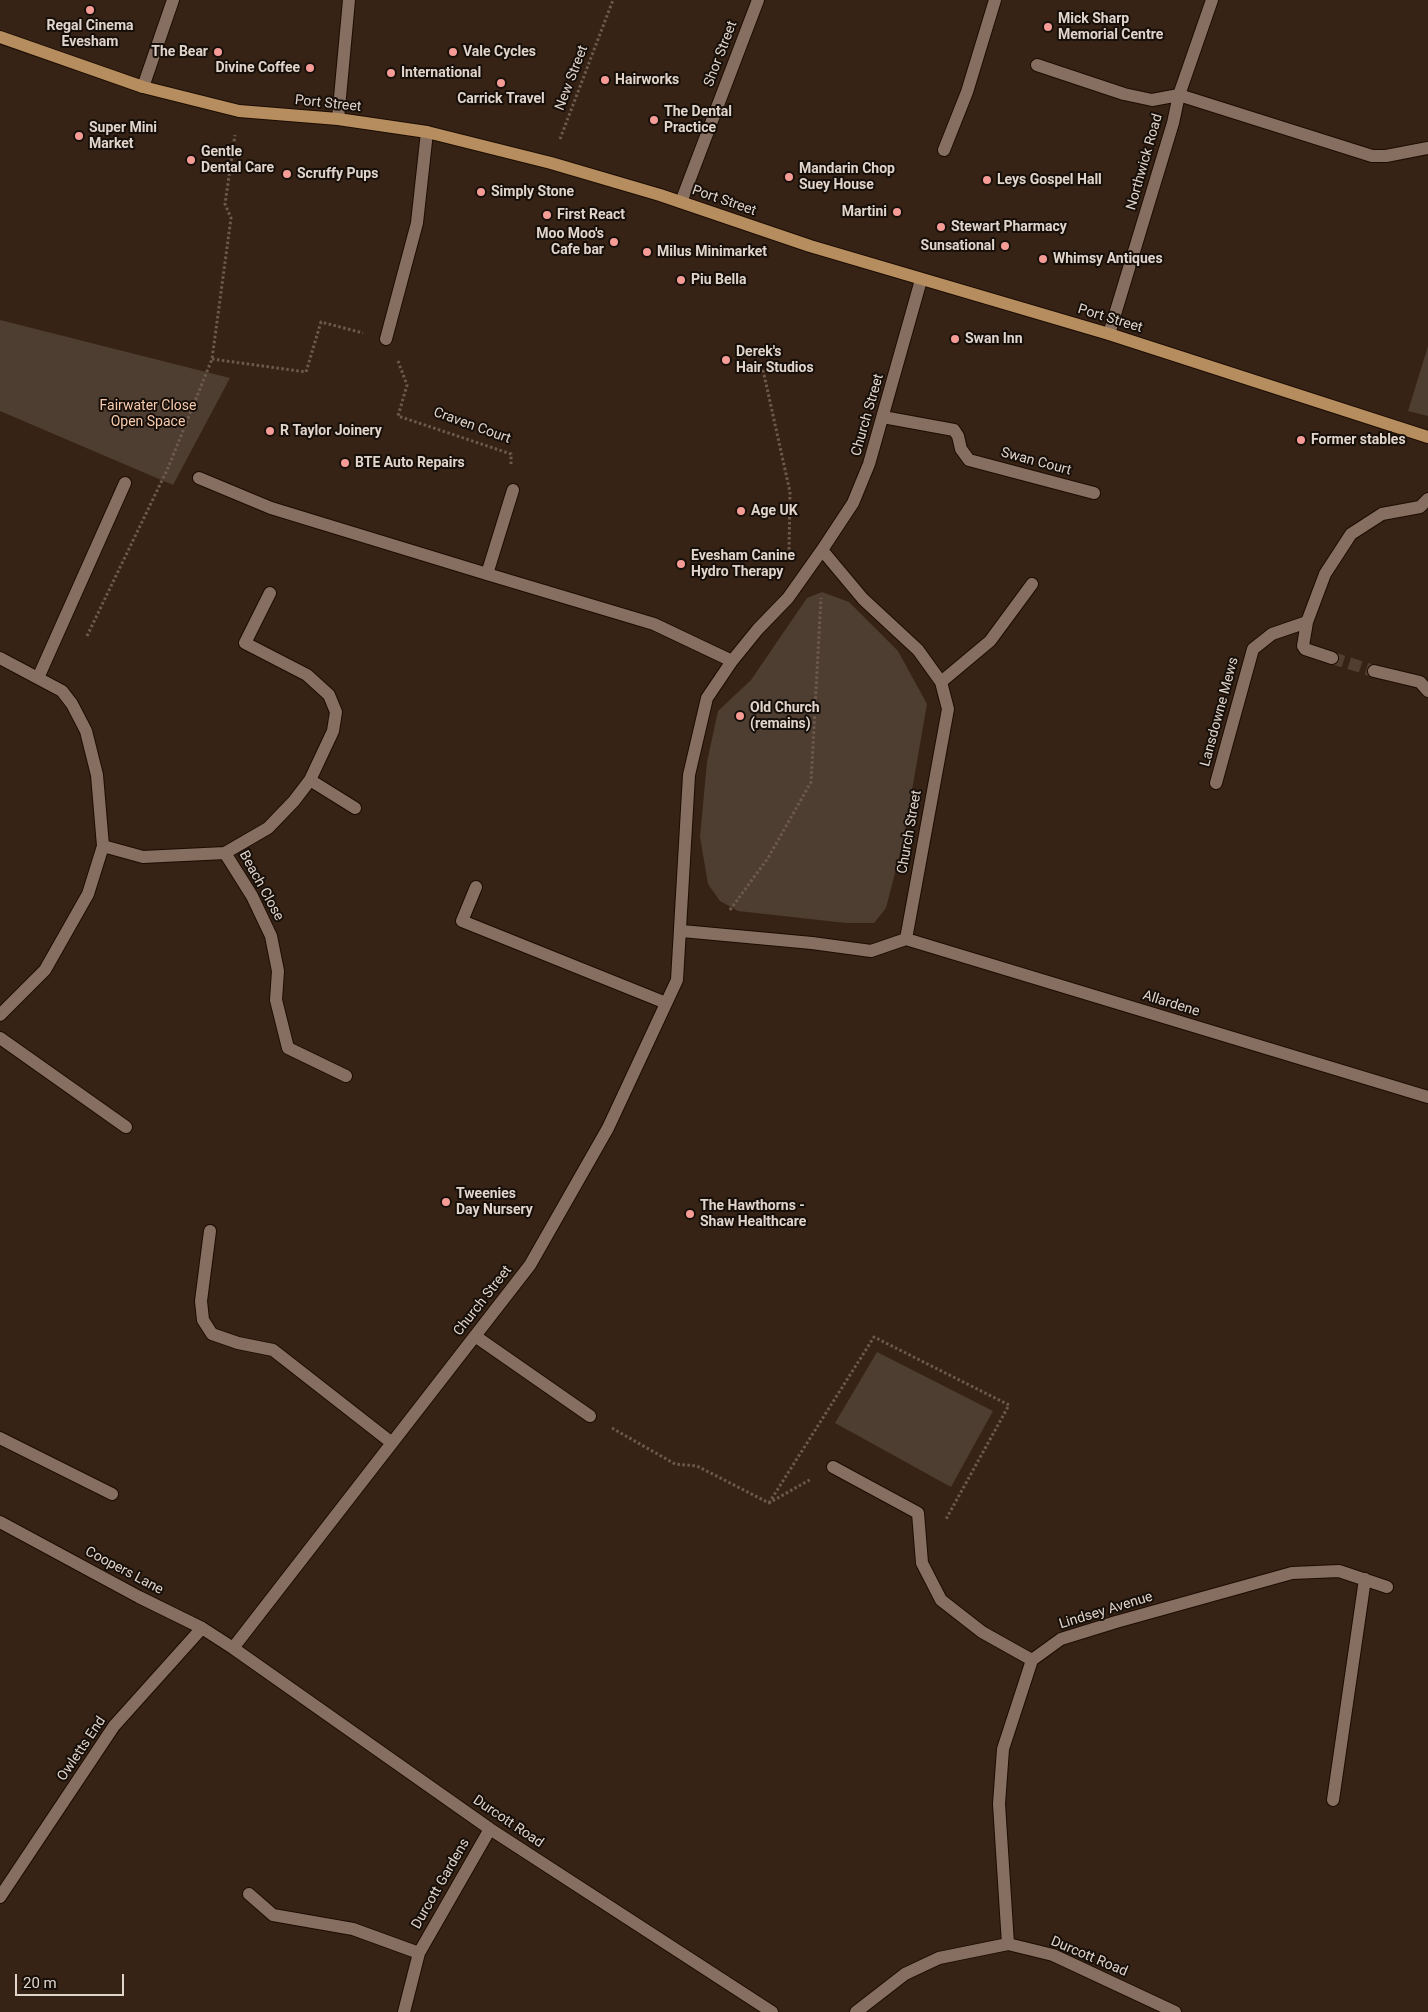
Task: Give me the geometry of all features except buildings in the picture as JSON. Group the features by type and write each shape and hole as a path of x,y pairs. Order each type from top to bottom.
{"main road":[{"name":"Port Street","path":"0,37 143,87 238,111 338,119 427,132 551,163 681,202 810,246 1109,334 1428,436"}],"street":[{"path":"143,87 173,0"},
{"path":"338,119 349,0"},
{"name":"Shor Street","path":"681,202 758,0"},
{"path":"944,150 967,92 994,0"},
{"name":"Northwick Road","path":"1109,334 1172,123 1178,95 1212,0"},
{"path":"1038,65 1124,94 1152,100 1178,95 1372,156 1386,156 1428,148"},
{"path":"386,339 417,223 427,132"},
{"name":"Church Street","path":"233,1648 530,1265 608,1128 678,980 690,775 707,698 732,661 758,628 788,598 853,503 869,464 922,280"},
{"name":"Swan Court","path":"883,416 954,430 958,436 961,449 969,460 1094,493"},
{"path":"198,478 271,508 654,624 732,661"},
{"path":"38,678 125,483"},
{"path":"487,574 513,490"},
{"path":"1332,658 1303,646 1306,622 1325,574 1351,534 1382,514 1420,507 1428,499"},
{"name":"Church Street","path":"822,550 863,599 918,650 940,682 948,709 906,939"},
{"path":"940,682 990,641 1032,584"},
{"name":"Beach Close","path":"103,846 143,857 225,853 268,828 294,801 310,780 333,731 336,712 330,695 307,675 245,643 270,593"},
{"name":"Lansdowne Mews","path":"1216,783 1253,649 1272,634 1306,622"},
{"path":"0,658 62,691 72,704 86,731 97,775 103,846 88,894 45,970 0,1015"},
{"path":"1374,671 1420,682 1428,690"},
{"path":"310,780 354,808"},
{"name":"Beach Close","path":"225,853 252,896 271,936 278,971 276,1000 288,1048 346,1076"},
{"path":"476,887 462,921 666,1003"},
{"path":"682,931 812,943 871,951 906,939"},
{"name":"Allardene","path":"906,939 1428,1097"},
{"path":"0,1038 126,1127"},
{"path":"210,1231 201,1301 203,1320 212,1334 238,1343 273,1350 392,1443"},
{"path":"475,1336 590,1416"},
{"path":"0,1438 112,1494"},
{"path":"833,1467 918,1513 922,1563 941,1600 982,1632 1032,1660 1003,1749 998,1804 1008,1944"},
{"name":"Coopers Lane","path":"0,1522 139,1597 202,1628 233,1648"},
{"name":"Lindsey Avenue","path":"1032,1660 1061,1639 1292,1573 1339,1571 1387,1587"},
{"path":"1333,1800 1364,1579"},
{"name":"Owletts End","path":"0,1897 114,1726 202,1628"},
{"name":"Durcott Road","path":"233,1648 490,1830 772,2012"},
{"name":"Durcott Gardens","path":"404,2012 419,1953 490,1830"},
{"path":"249,1894 273,1914 353,1928 419,1953"},
{"name":"Durcott Road","path":"856,2012 905,1974 939,1958 1008,1944 1053,1955 1175,2012"}],"path":[{"name":"New Street","path":"551,163 613,0"},
{"path":"86,638 168,468 212,359 231,218 225,204 238,111"},
{"path":"212,359 306,372 321,322 386,339"},
{"name":"Craven Court","path":"386,339 401,366 407,385 398,416 511,454 513,490"},
{"path":"763,370 790,492 788,598"},
{"path":"713,934 768,858 811,782 822,592"},
{"path":"764,724 814,728"},
{"path":"769,1503 874,1337 1009,1405 944,1523"},
{"path":"590,1416 675,1464 697,1466 769,1503"},
{"path":"769,1503 833,1467"}],"green space":[{"name":"Fairwater Close Open Space","path":"0,320 230,378 173,485 0,411"},
{"path":"1428,346 1428,416 1408,411"},
{"path":"822,592 849,602 898,651 927,704 903,842 886,908 874,923 846,923 738,911 720,901 708,884 700,837 707,762 718,711 751,680 807,598"},
{"path":"877,1352 993,1411 951,1487 835,1423"}],"tunnel":[{"path":"1332,658 1374,671"}],"place":[{"name":"Regal Cinema Evesham","path":"90,10"},
{"name":"Mick Sharp Memorial Centre","path":"1048,27"},
{"name":"The Bear","path":"218,52"},
{"name":"Vale Cycles","path":"453,52"},
{"name":"Divine Coffee","path":"310,68"},
{"name":"International","path":"391,73"},
{"name":"Hairworks","path":"605,80"},
{"name":"Carrick Travel","path":"501,83"},
{"name":"The Dental Practice","path":"654,120"},
{"name":"Super Mini Market","path":"79,136"},
{"name":"Gentle Dental Care","path":"191,160"},
{"name":"Scruffy Pups","path":"287,174"},
{"name":"Mandarin Chop Suey House","path":"789,177"},
{"name":"Leys Gospel Hall","path":"987,180"},
{"name":"Simply Stone","path":"481,192"},
{"name":"Martini","path":"897,212"},
{"name":"First React","path":"547,215"},
{"name":"Stewart Pharmacy","path":"941,227"},
{"name":"Moo Moo's Cafe bar","path":"614,242"},
{"name":"Sunsational","path":"1005,246"},
{"name":"Milus Minimarket","path":"647,252"},
{"name":"Whimsy Antiques","path":"1043,259"},
{"name":"Piu Bella","path":"681,280"},
{"name":"Swan Inn","path":"955,339"},
{"name":"Derek's Hair Studios","path":"726,360"},
{"name":"R Taylor Joinery","path":"270,431"},
{"name":"Former stables","path":"1301,440"},
{"name":"BTE Auto Repairs","path":"345,463"},
{"name":"Age UK","path":"741,511"},
{"name":"Evesham Canine Hydro Therapy","path":"681,564"},
{"name":"Old Church (remains)","path":"740,716"},
{"name":"Tweenies Day Nursery","path":"446,1202"},
{"name":"The Hawthorns - Shaw Healthcare","path":"690,1214"}]}
